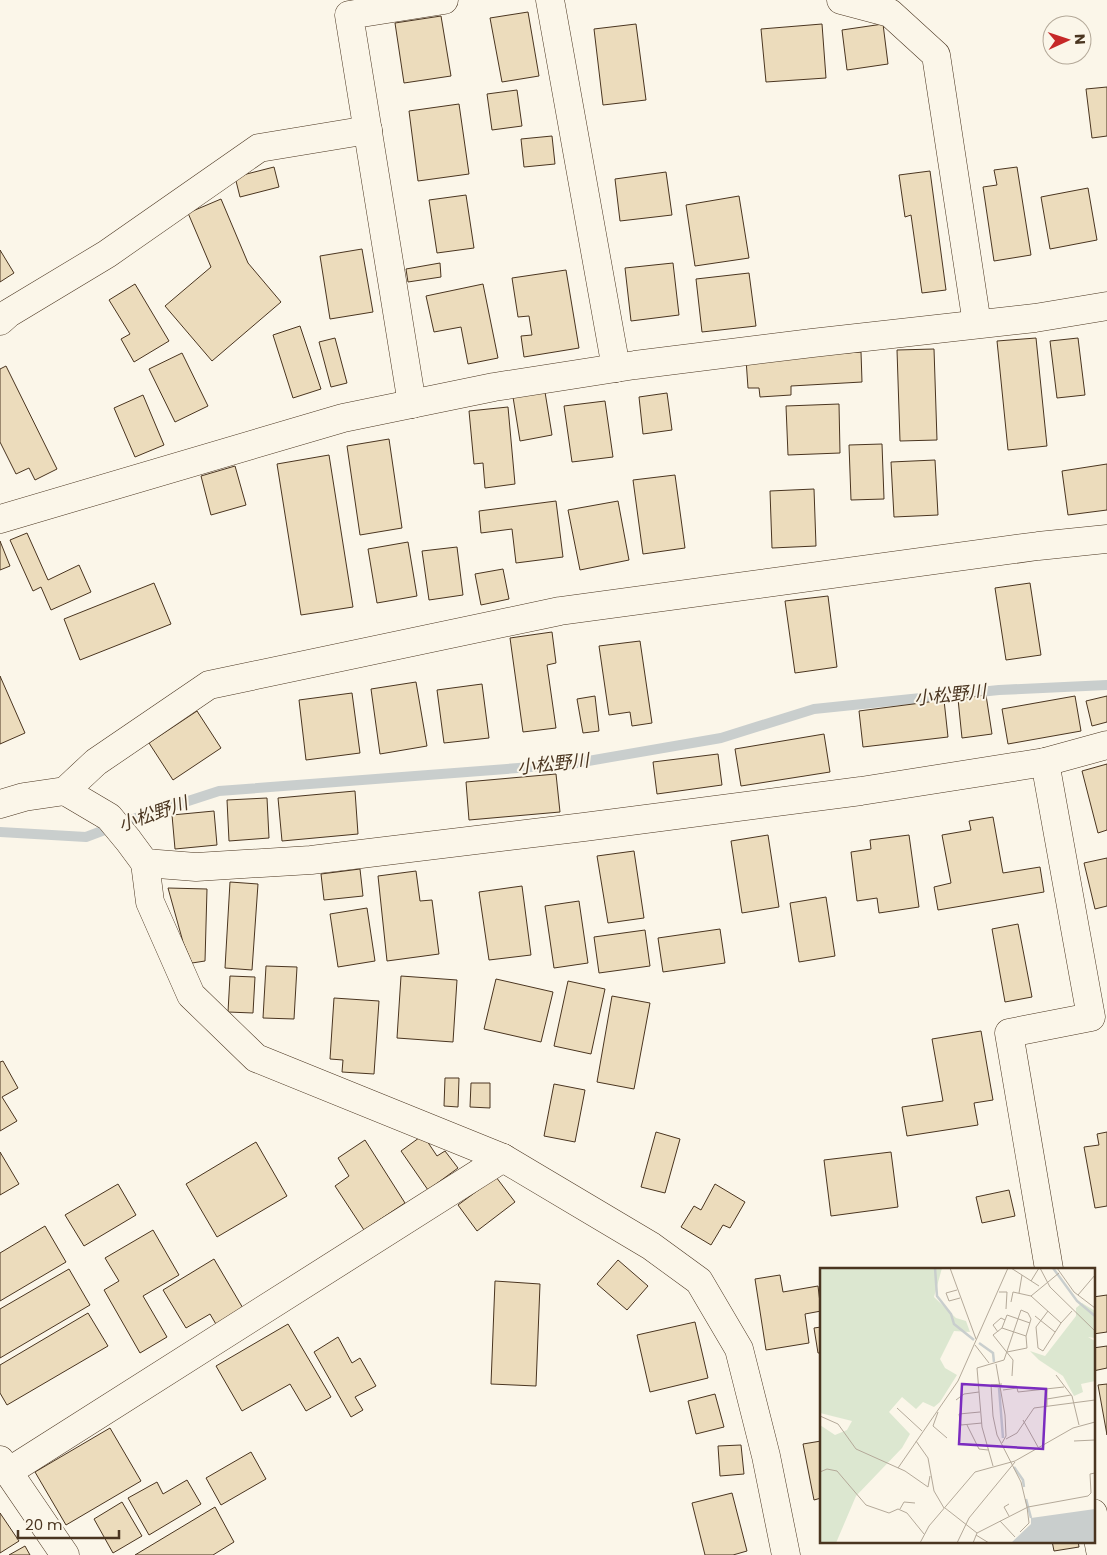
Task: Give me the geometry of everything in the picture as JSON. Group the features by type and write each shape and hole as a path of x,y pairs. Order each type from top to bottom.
{"main road":[{"path":"412,404 349,15 444,0"},
{"path":"550,0 616,368"},
{"path":"841,0 890,13 936,55 977,324"},
{"path":"0,321 9,313 107,254 259,148 368,130"},
{"path":"0,519 344,418 494,387 616,368 812,342 1034,318 1107,306"},
{"path":"0,804 24,797 64,791 96,762 209,685 560,611 1028,547 1107,539"},
{"path":"145,863 196,867 311,860 861,791 1045,762 1107,745"},
{"path":"1045,762 1091,1017 1009,1033 1049,1268"},
{"path":"64,791 109,817 145,863 150,902 191,996 256,1058 503,1158 650,1246 699,1281 739,1349 766,1456 786,1555"},
{"path":"65,1555 4,1466 503,1158"},
{"path":"1094,1518 1101,1555"}],"building":[{"path":"528,12 539,76 502,82 490,18"},
{"path":"441,16 451,76 404,83 395,23"},
{"path":"636,24 646,100 603,105 594,29"},
{"path":"822,24 826,78 766,82 761,29"},
{"path":"883,24 888,64 847,70 842,30"},
{"path":"1107,87 1107,136 1092,138 1086,89"},
{"path":"517,90 522,126 492,130 487,94"},
{"path":"459,104 469,174 418,181 409,111"},
{"path":"552,136 555,164 524,167 521,139"},
{"path":"274,167 279,187 240,197 235,177"},
{"path":"1017,167 1031,255 994,261 983,187 997,185 994,170"},
{"path":"930,171 946,290 922,293 911,215 905,217 899,175"},
{"path":"666,172 672,215 620,221 615,179"},
{"path":"1088,188 1097,240 1050,249 1041,197"},
{"path":"466,195 474,248 437,253 429,200"},
{"path":"739,196 749,258 695,266 686,205"},
{"path":"221,199 248,263 281,302 212,361 165,306 211,267 188,213"},
{"path":"362,249 373,312 330,319 320,256"},
{"path":"0,250 14,273 0,282"},
{"path":"440,263 441,277 408,282 406,269"},
{"path":"673,263 679,315 631,321 625,268"},
{"path":"566,270 579,348 524,357 521,336 532,335 529,316 518,317 512,278"},
{"path":"749,273 756,326 702,332 696,279"},
{"path":"135,284 169,341 134,362 121,339 130,334 109,300"},
{"path":"483,284 498,358 468,364 461,327 434,332 426,296"},
{"path":"300,326 321,389 293,398 273,335"},
{"path":"335,338 347,383 331,387 319,342"},
{"path":"1036,338 1047,446 1008,450 997,341"},
{"path":"1078,338 1085,395 1057,398 1050,341"},
{"path":"934,349 937,440 900,441 897,350"},
{"path":"861,352 862,382 791,386 791,395 760,397 759,388 748,388 746,359"},
{"path":"182,353 208,406 175,422 149,369"},
{"path":"6,366 57,469 35,480 29,468 16,474 0,442 0,369"},
{"path":"545,392 552,435 520,441 513,397"},
{"path":"667,393 672,430 643,434 639,397"},
{"path":"143,395 164,445 135,457 114,408"},
{"path":"605,401 613,457 572,462 564,406"},
{"path":"839,404 840,453 788,455 786,406"},
{"path":"508,407 515,484 485,488 483,463 474,464 469,411"},
{"path":"389,439 402,528 360,535 347,446"},
{"path":"882,444 884,499 851,500 849,445"},
{"path":"329,455 353,607 301,615 277,464"},
{"path":"935,460 938,515 894,517 891,462"},
{"path":"1107,464 1107,510 1068,515 1062,471"},
{"path":"235,466 246,505 211,515 201,476"},
{"path":"675,475 685,548 643,554 633,480"},
{"path":"814,489 816,546 772,548 770,491"},
{"path":"556,501 563,557 516,563 512,529 481,533 479,511"},
{"path":"618,501 629,560 580,570 568,510"},
{"path":"27,533 48,580 79,565 91,592 51,610 41,587 33,591 10,540"},
{"path":"0,541 10,566 0,570"},
{"path":"408,542 417,596 377,603 368,549"},
{"path":"457,547 463,595 429,600 422,551"},
{"path":"503,569 509,599 481,605 475,574"},
{"path":"154,583 171,624 80,660 64,619"},
{"path":"1030,583 1041,655 1006,660 995,588"},
{"path":"828,596 837,667 795,673 785,601"},
{"path":"552,632 556,663 547,665 556,728 523,732 510,638"},
{"path":"640,641 652,723 632,726 630,712 609,715 599,646"},
{"path":"0,676 25,733 0,744"},
{"path":"416,682 427,746 380,754 371,689"},
{"path":"482,684 489,738 444,743 437,690"},
{"path":"352,693 360,753 306,760 299,700"},
{"path":"986,695 992,734 962,738 958,699"},
{"path":"595,696 599,731 583,733 577,699"},
{"path":"1075,696 1081,731 1008,744 1002,709"},
{"path":"1107,696 1107,722 1092,726 1086,701"},
{"path":"944,700 948,737 863,747 859,711"},
{"path":"197,711 221,748 173,780 149,743"},
{"path":"824,734 830,772 741,786 735,749"},
{"path":"718,754 722,785 657,794 653,762"},
{"path":"1107,764 1107,830 1098,833 1082,771"},
{"path":"556,774 560,812 469,820 466,782"},
{"path":"355,791 358,834 282,841 278,798"},
{"path":"267,798 269,838 229,841 227,800"},
{"path":"214,811 217,845 175,849 172,815"},
{"path":"993,817 1003,873 1040,867 1044,892 938,910 934,887 951,883 942,835 971,830 969,821"},
{"path":"768,835 779,907 742,913 731,841"},
{"path":"909,835 919,907 879,913 877,898 857,901 851,852 871,849 870,840"},
{"path":"634,851 644,918 608,923 597,856"},
{"path":"1107,858 1107,906 1095,909 1084,863"},
{"path":"360,869 363,896 324,900 321,874"},
{"path":"416,871 420,901 432,900 439,954 387,961 378,876"},
{"path":"230,882 258,884 252,970 225,968"},
{"path":"522,886 531,955 489,960 479,892"},
{"path":"168,888 207,889 205,961 192,963 183,942"},
{"path":"826,897 835,956 799,962 790,903"},
{"path":"579,901 588,963 554,968 545,906"},
{"path":"367,908 375,961 338,967 330,914"},
{"path":"1018,924 1032,997 1005,1002 992,929"},
{"path":"720,929 725,963 663,972 658,938"},
{"path":"645,930 650,966 599,973 594,937"},
{"path":"266,966 297,967 294,1019 263,1018"},
{"path":"230,976 255,977 253,1013 228,1012"},
{"path":"401,976 457,980 453,1042 397,1038"},
{"path":"496,979 553,992 541,1042 484,1029"},
{"path":"568,981 605,989 591,1054 554,1046"},
{"path":"612,996 650,1003 634,1089 597,1082"},
{"path":"334,998 379,1001 374,1074 342,1072 343,1060 330,1059"},
{"path":"981,1031 993,1100 974,1103 978,1125 907,1136 902,1107 943,1101 932,1039"},
{"path":"3,1061 18,1088 2,1097 17,1121 0,1131 0,1062"},
{"path":"445,1078 459,1078 458,1107 444,1106"},
{"path":"471,1083 490,1083 490,1108 470,1107"},
{"path":"554,1084 585,1090 575,1142 544,1136"},
{"path":"656,1132 680,1139 665,1193 641,1187"},
{"path":"1107,1132 1107,1206 1095,1208 1084,1147 1099,1145 1097,1134"},
{"path":"423,1135 437,1156 445,1151 458,1168 428,1190 401,1151"},
{"path":"365,1140 405,1203 364,1230 335,1186 349,1176 338,1158"},
{"path":"256,1142 287,1196 217,1237 186,1184"},
{"path":"0,1152 19,1184 0,1195"},
{"path":"891,1152 898,1207 831,1216 824,1160"},
{"path":"496,1177 515,1202 477,1231 458,1205"},
{"path":"118,1184 136,1215 84,1246 65,1215"},
{"path":"715,1184 745,1202 730,1228 723,1225 711,1245 681,1227 694,1206 701,1210"},
{"path":"1009,1190 1015,1216 982,1223 976,1197"},
{"path":"45,1226 66,1262 0,1301 0,1253"},
{"path":"153,1230 179,1275 143,1296 167,1337 140,1353 104,1290 119,1281 105,1258"},
{"path":"214,1259 247,1315 220,1331 210,1314 186,1328 163,1290"},
{"path":"618,1260 648,1286 627,1310 597,1284"},
{"path":"69,1269 90,1305 0,1358 0,1309"},
{"path":"780,1275 783,1292 818,1286 820,1311 805,1314 809,1343 766,1350 755,1279"},
{"path":"495,1281 540,1284 536,1386 491,1384"},
{"path":"1107,1295 1107,1332 1094,1334 1094,1297"},
{"path":"88,1313 108,1346 7,1405 0,1393 0,1365"},
{"path":"695,1322 708,1378 650,1392 637,1335"},
{"path":"288,1324 331,1397 306,1411 290,1384 242,1411 216,1366"},
{"path":"820,1327 820,1353 818,1353 814,1328"},
{"path":"338,1337 352,1363 360,1358 376,1386 355,1397 363,1410 351,1417 314,1352"},
{"path":"1107,1346 1107,1368 1094,1371 1094,1348"},
{"path":"1107,1384 1107,1435 1098,1385"},
{"path":"715,1394 724,1427 696,1434 688,1401"},
{"path":"110,1428 141,1481 66,1525 35,1472"},
{"path":"820,1441 820,1498 814,1500 803,1444"},
{"path":"741,1445 744,1474 720,1476 718,1446"},
{"path":"251,1452 266,1479 221,1505 206,1478"},
{"path":"187,1480 201,1504 149,1535 128,1498 157,1482 163,1494"},
{"path":"732,1493 747,1551 733,1555 705,1555 692,1503"},
{"path":"122,1502 142,1536 113,1553 94,1519"},
{"path":"215,1507 234,1542 213,1555 135,1555"},
{"path":"0,1513 19,1541 0,1553"},
{"path":"1052,1542 1078,1542 1079,1547 1054,1551"},
{"path":"25,1546 30,1555 9,1555"}],"waterway":[{"name":"小松野川","path":"0,832 86,837 139,817 219,791 571,764 721,738 814,709 999,690 1107,685"}]}
